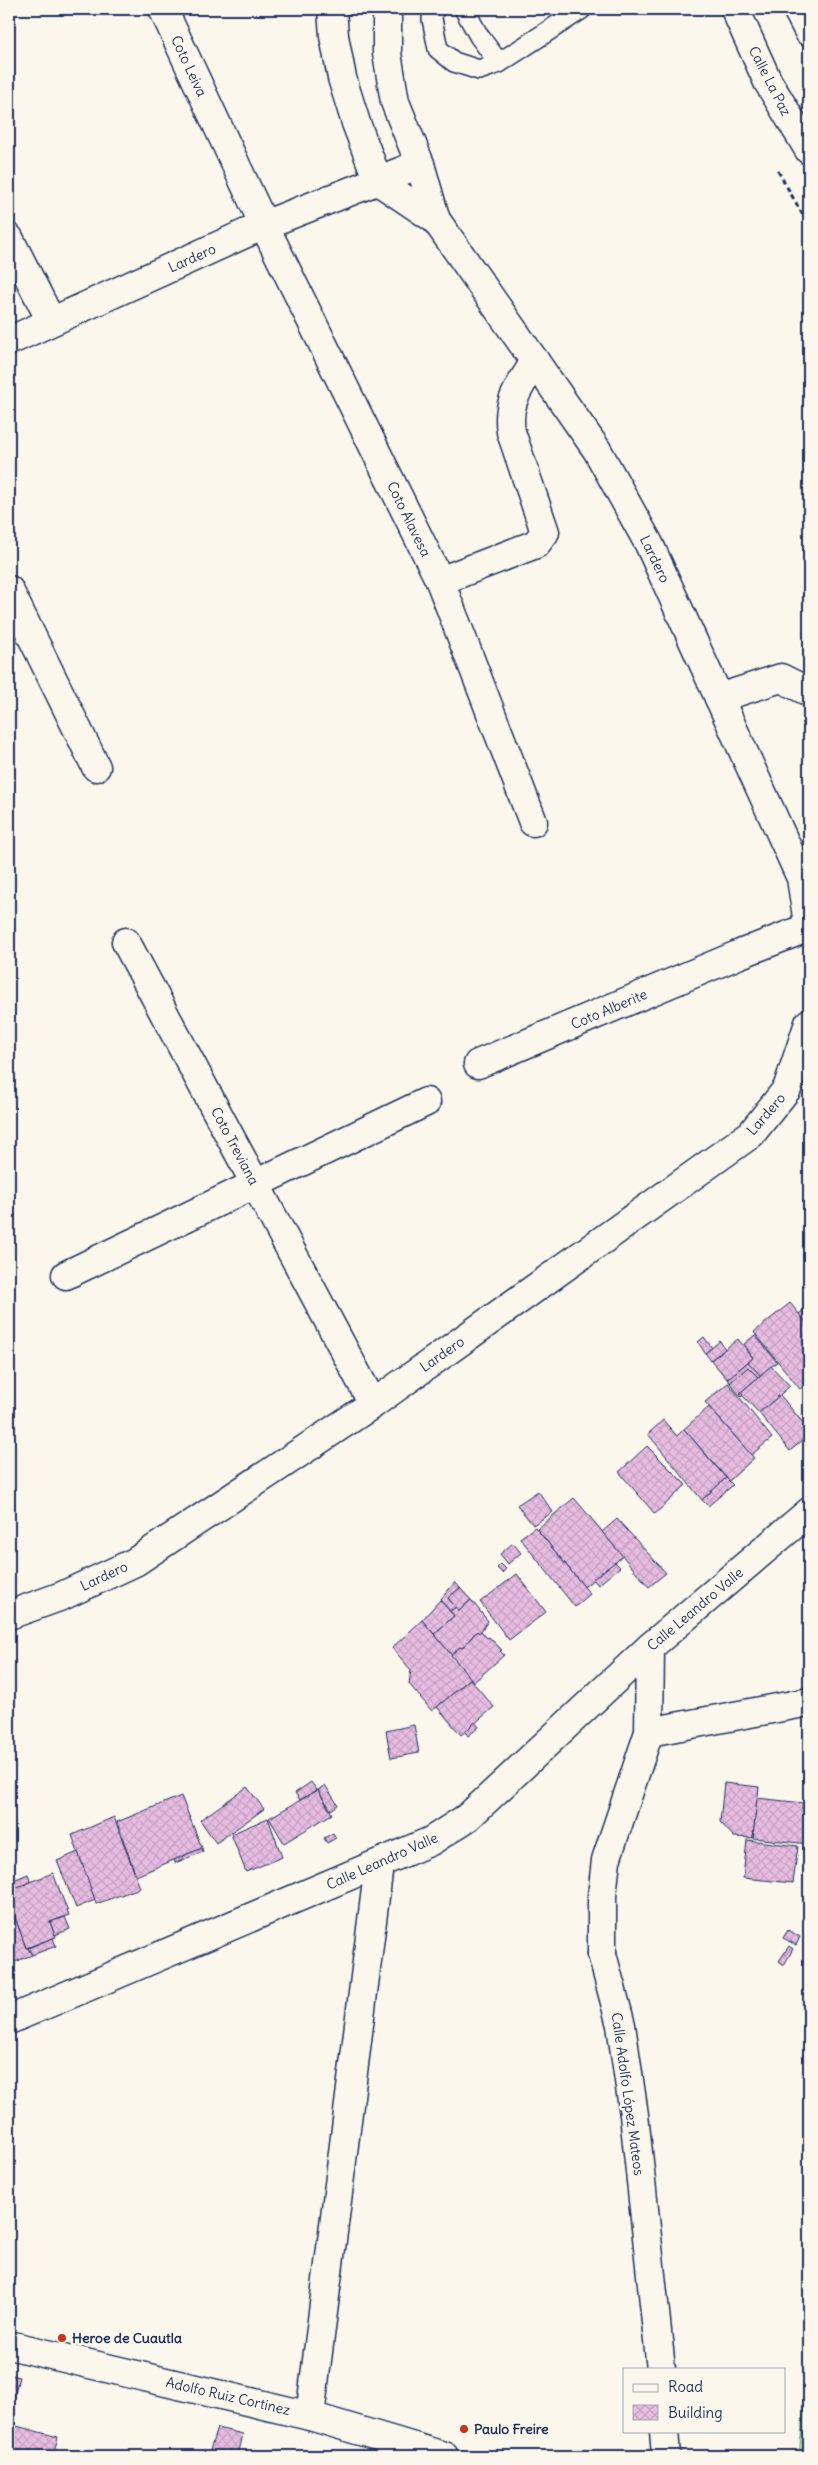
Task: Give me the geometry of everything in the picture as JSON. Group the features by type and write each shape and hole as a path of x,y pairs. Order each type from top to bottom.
{"street":[{"name":"Coto Leiva","path":"163,9 264,225"},
{"path":"332,9 334,36 342,78 356,123 378,180"},
{"path":"386,9 388,53 395,102 420,164"},
{"name":"Calle La Paz","path":"735,9 768,82 809,150"},
{"path":"797,9 809,32"},
{"name":"Lardero","path":"9,341 264,225 420,164 436,220 597,450 644,535 801,878 809,929"},
{"name":"Lardero","path":"378,180 436,220"},
{"name":"Coto Alavesa","path":"264,225 440,581 533,822"},
{"path":"9,238 52,321"},
{"path":"440,581 536,544 545,532 511,432 508,416 513,400 534,361"},
{"path":"9,590 96,768"},
{"path":"719,698 781,678 809,692"},
{"name":"Coto Alberite","path":"478,1064 740,954 809,929"},
{"name":"Coto Treviana","path":"126,942 373,1404"},
{"name":"Lardero","path":"9,1615 62,1596 135,1562 373,1404 751,1134 787,1089 809,1023"},
{"path":"66,1275 426,1102"},
{"name":"Calle Leandro Valle","path":"9,2020 432,1841 468,1817 650,1647 809,1512"},
{"name":"Calle Adolfo López Mateos","path":"650,1647 648,1732 606,1860 602,1896 602,1954 621,2025 633,2106 661,2368"},
{"path":"648,1732 809,1702"},
{"path":"310,2416 379,1865"},
{"name":"Adolfo Ruiz Cortinez","path":"9,2345 310,2416 444,2456"},
{"path":"664,2432 666,2456"}],"lane":[{"path":"433,9 432,19 438,49 454,62 479,70 499,63 582,9"},
{"path":"464,9 479,36 499,63"}],"green space":[{"path":"809,2357 809,2456 799,2456"}],"building":[{"path":"790,1303 809,1326 809,1381 800,1389 754,1332"},
{"path":"809,1305 809,1326 799,1314"},
{"path":"755,1335 777,1362 760,1375 748,1362 753,1358 744,1344"},
{"path":"704,1337 712,1348 705,1353 698,1342"},
{"path":"738,1339 753,1358 727,1379 711,1360"},
{"path":"720,1341 725,1349 711,1360 705,1353"},
{"path":"748,1362 760,1375 758,1377 748,1367 730,1383 727,1379"},
{"path":"771,1366 790,1386 759,1413 740,1393"},
{"path":"748,1367 758,1377 740,1393 743,1395 741,1397 730,1383"},
{"path":"728,1383 772,1438 751,1455 705,1402"},
{"path":"780,1395 809,1430 809,1435 790,1451 759,1413"},
{"path":"709,1407 754,1458 729,1481 684,1429"},
{"path":"663,1420 677,1436 684,1429 726,1478 702,1500 648,1434"},
{"path":"647,1446 686,1485 655,1514 619,1472"},
{"path":"726,1478 733,1485 708,1506 702,1500"},
{"path":"538,1491 553,1512 533,1525 517,1505"},
{"path":"574,1498 623,1556 584,1587 537,1529"},
{"path":"617,1519 666,1573 649,1587 602,1532"},
{"path":"535,1527 590,1594 575,1607 520,1538"},
{"path":"513,1543 521,1553 508,1564 500,1554"},
{"path":"615,1562 620,1567 598,1585 593,1579"},
{"path":"501,1564 506,1569 502,1573 497,1568"},
{"path":"517,1574 546,1612 509,1640 480,1602"},
{"path":"455,1582 460,1588 448,1598 456,1607 450,1611 440,1600"},
{"path":"460,1588 471,1600 459,1611 448,1598"},
{"path":"440,1600 454,1616 434,1634 422,1620"},
{"path":"471,1600 488,1621 479,1633 477,1631 462,1648 460,1647 451,1655 434,1634 454,1616 450,1611 456,1607 459,1611"},
{"path":"422,1620 471,1678 432,1711 409,1684 411,1670 392,1648"},
{"path":"477,1631 479,1633 481,1631 487,1638 489,1637 502,1650 500,1651 504,1655 474,1682 451,1655 460,1647 462,1648"},
{"path":"470,1679 494,1707 461,1735 437,1707"},
{"path":"475,1722 479,1727 468,1736 465,1732"},
{"path":"414,1725 419,1753 391,1758 386,1731"},
{"path":"311,1782 317,1790 300,1800 295,1793"},
{"path":"724,1783 759,1787 753,1838 734,1837 720,1822"},
{"path":"325,1785 338,1805 331,1810 318,1790"},
{"path":"247,1787 264,1809 216,1843 200,1820"},
{"path":"318,1790 332,1814 284,1843 269,1818"},
{"path":"181,1796 202,1848 136,1876 117,1822"},
{"path":"757,1798 803,1803 802,1808 809,1809 809,1844 753,1838"},
{"path":"114,1817 140,1888 96,1904 72,1835"},
{"path":"268,1818 282,1857 246,1872 231,1834"},
{"path":"333,1833 336,1838 327,1843 324,1838"},
{"path":"747,1840 798,1846 793,1883 743,1878"},
{"path":"202,1848 203,1852 175,1863 174,1860"},
{"path":"78,1852 95,1900 76,1908 57,1861"},
{"path":"53,1873 69,1915 50,1922 56,1937 26,1948 9,1901 9,1890"},
{"path":"28,1874 31,1882 9,1890 9,1882"},
{"path":"9,1901 26,1948 28,1948 32,1955 15,1962 9,1948"},
{"path":"65,1917 70,1929 55,1935 50,1922"},
{"path":"788,1930 800,1937 796,1945 783,1938"},
{"path":"53,1938 56,1946 32,1955 28,1948"},
{"path":"789,1946 793,1949 784,1965 779,1961"},
{"path":"9,2374 19,2377 9,2418"},
{"path":"9,2424 58,2437 53,2456 9,2456"},
{"path":"217,2428 243,2434 238,2456 208,2456"}],"place":[{"name":"Heroe de Cuautla","path":"62,2338"},
{"name":"Paulo Freire","path":"464,2429"}]}
